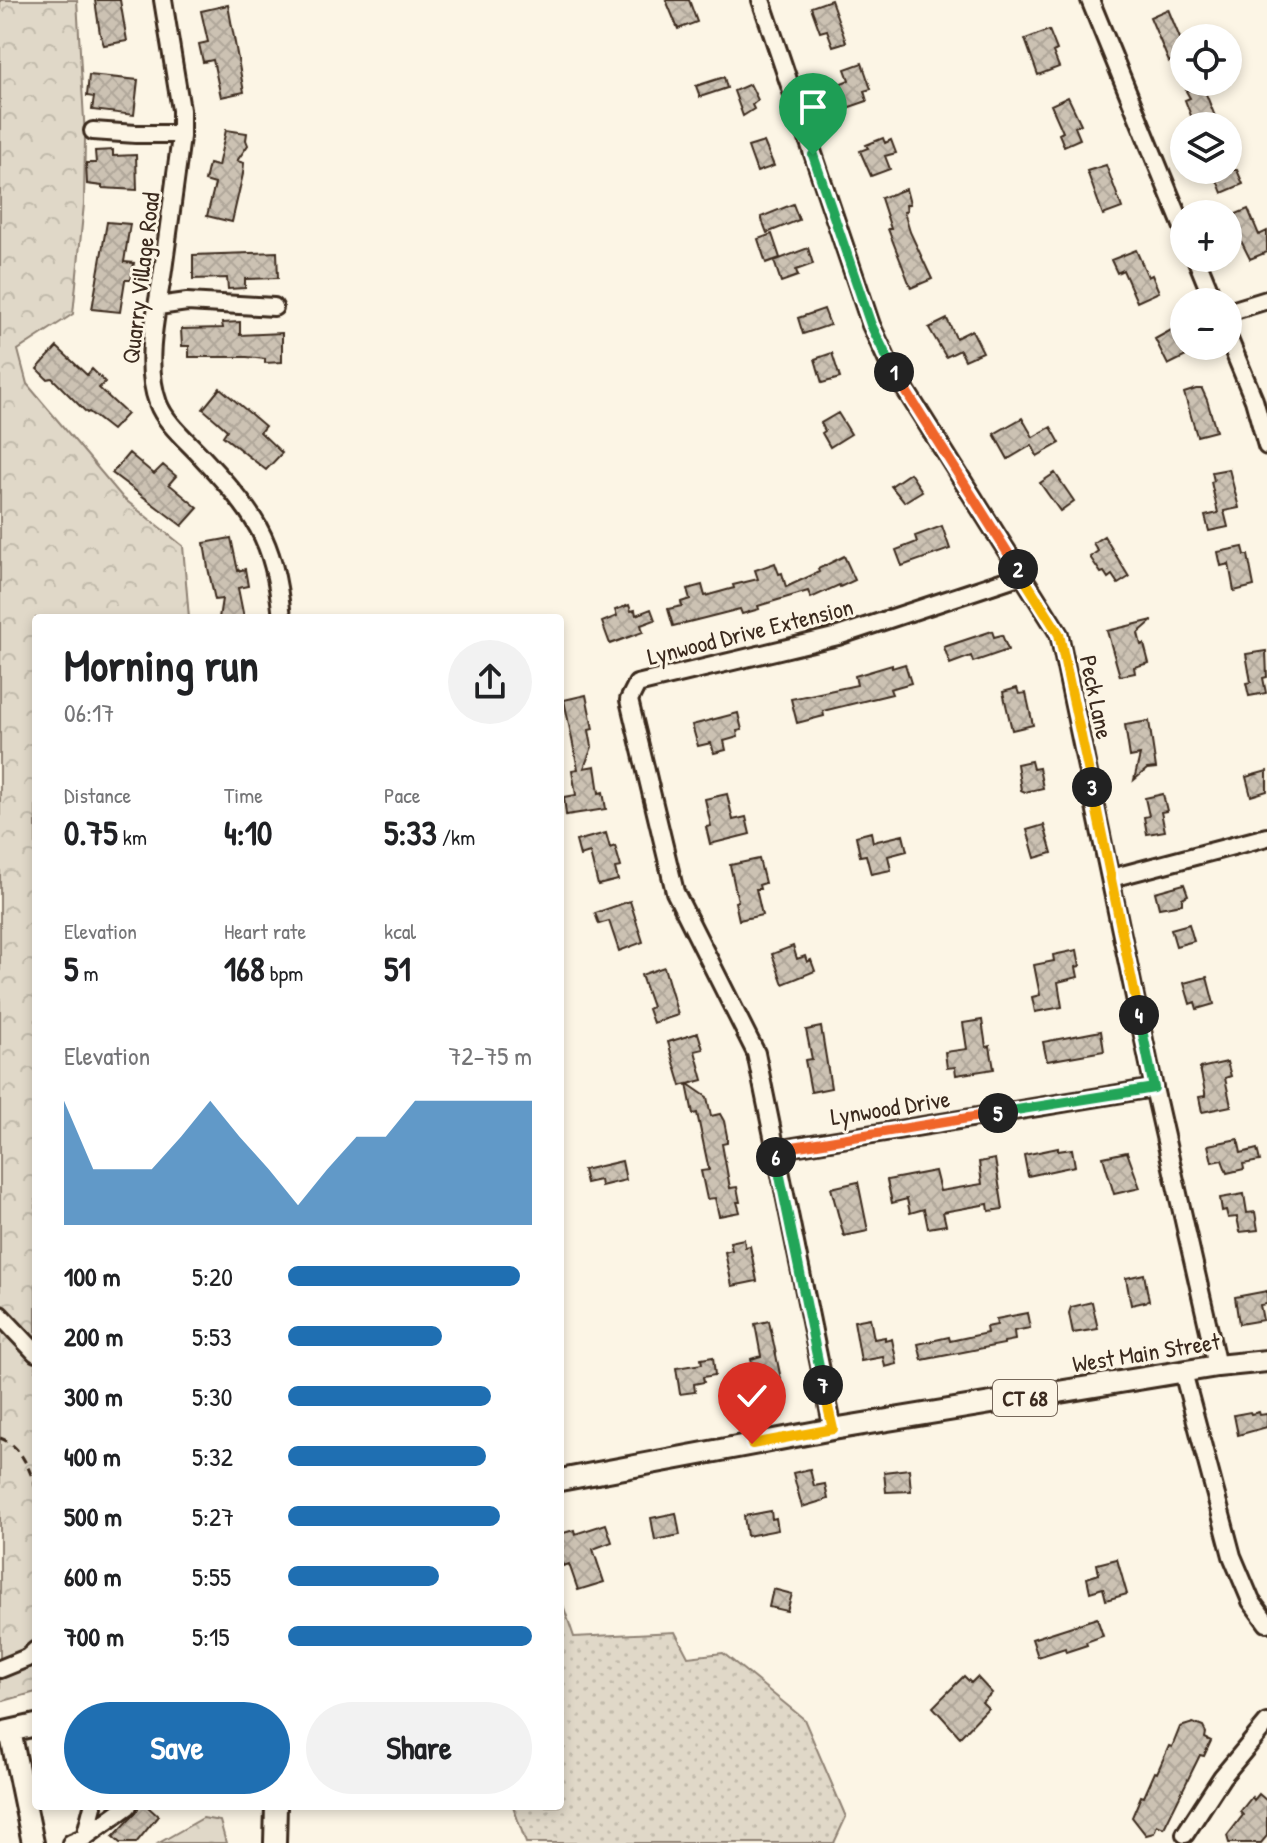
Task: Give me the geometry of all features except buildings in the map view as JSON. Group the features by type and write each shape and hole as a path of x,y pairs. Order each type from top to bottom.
{"main road":[{"name":"West Main Street","path":"564,1479 833,1429 1217,1366 1267,1361"},
{"path":"32,1726 5,1732 33,1843"},
{"path":"275,1843 276,1810"}],"street":[{"name":"Quarry Village Road","path":"163,0 181,110 181,134 152,346 152,383 159,406 176,430 239,497 261,530 272,554 282,614"},
{"name":"Peck Lane","path":"761,0 871,325 888,362 1059,634 1154,1088 1217,1366"},
{"path":"1090,0 1172,200"},
{"path":"93,131 181,134"},
{"path":"1242,308 1267,300"},
{"path":"158,306 187,302 274,307"},
{"path":"1237,360 1254,400 1267,446"},
{"name":"Lynwood Drive Extension","path":"833,1429 756,1053 675,892 629,700 637,684 838,636 1022,575"},
{"path":"1111,878 1267,837"},
{"name":"Lynwood Drive","path":"775,1150 1154,1088"},
{"path":"0,1315 32,1349"},
{"path":"1183,1372 1232,1556 1251,1601 1267,1623"},
{"path":"0,1669 32,1654"},
{"path":"1185,1834 1222,1777 1267,1723"},
{"path":"78,1840 91,1810"},
{"path":"78,1840 122,1810"}],"path":[{"path":"0,1438 9,1441 19,1452 32,1480"}],"green space":[{"path":"0,0 77,0 85,137 84,204 73,314 18,350 27,384 123,498 183,546 189,614 32,614 32,1693 0,1702"},
{"path":"564,1608 574,1637 675,1632 688,1657 723,1653 804,1719 846,1817 834,1843 526,1843 514,1810 564,1810"},
{"path":"203,1818 220,1821 226,1843 159,1843"}],"route":[{"path":"752,1444 833,1429 775,1150 1154,1088 1059,634 888,362 871,325 813,155"}]}
